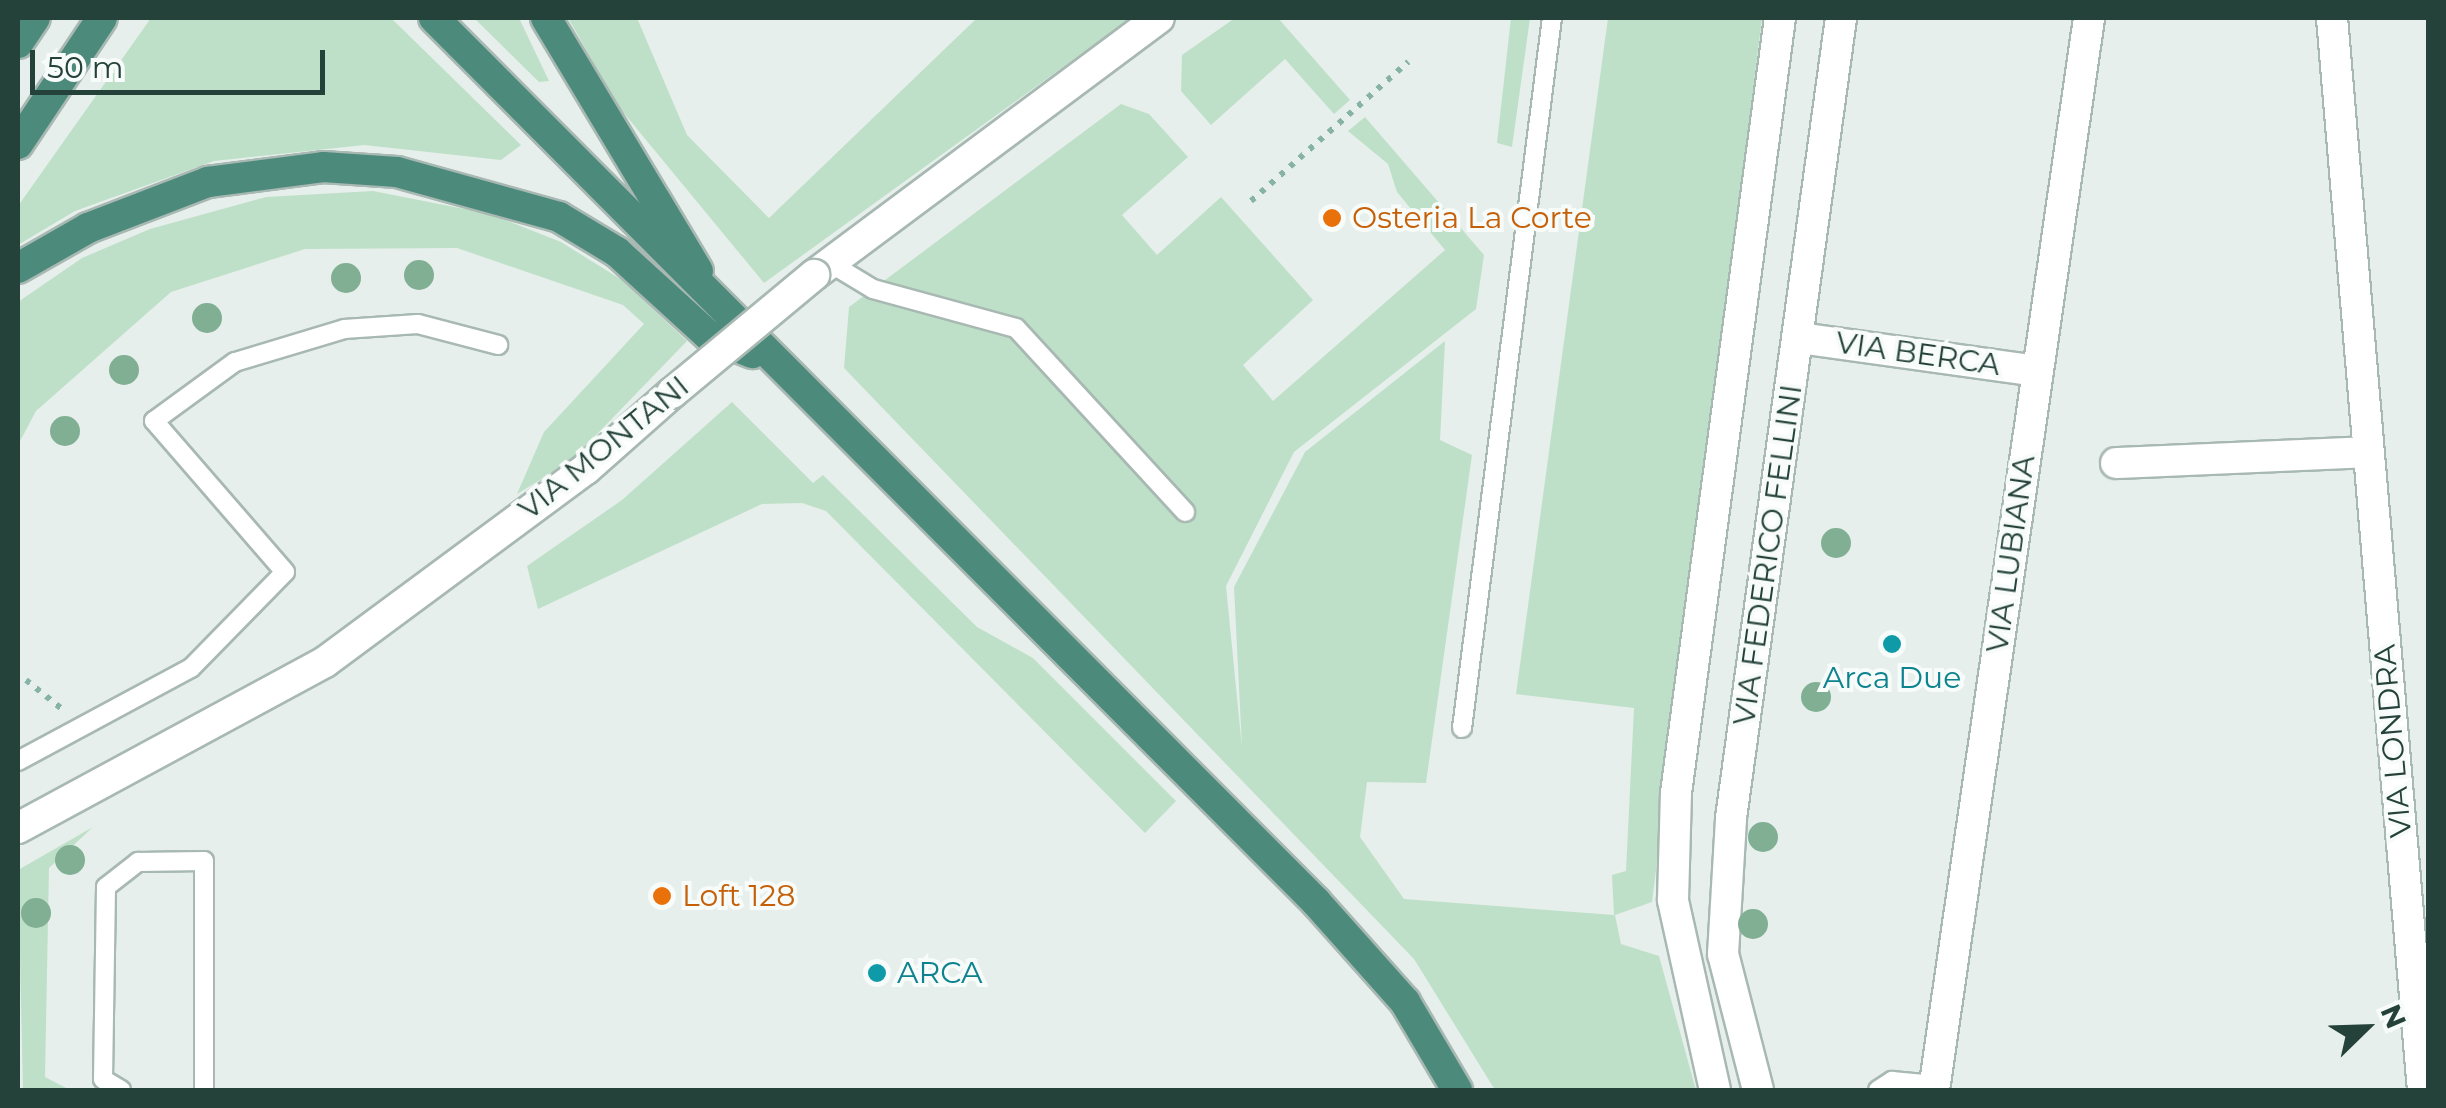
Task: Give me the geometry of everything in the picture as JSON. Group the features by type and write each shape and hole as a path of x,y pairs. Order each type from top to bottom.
{"highway":[{"path":"18,43 35,18"},
{"path":"18,144 102,18"},
{"path":"434,18 1351,939 1404,1002 1456,1090"},
{"path":"546,18 710,296"},
{"path":"18,268 88,228 208,182 324,167 427,176 559,216 617,252 708,334 781,366"}],"street":[{"name":"VIA MONTANI","path":"18,828 324,662 586,469 822,269 1159,18"},
{"name":"VIA FEDERICO FELLINI","path":"1715,1090 1672,900 1676,793 1780,18"},
{"name":"VIA FEDERICO FELLINI","path":"1758,1090 1723,954 1724,913 1841,18"},
{"name":"VIA LUBIANA","path":"1934,1088 2089,18"},
{"name":"VIA LONDRA","path":"2332,18 2423,1090"},
{"name":"VIA BERCA","path":"1799,338 2038,371"},
{"path":"2116,463 2368,452"}],"lane":[{"path":"1462,728 1552,18"},
{"path":"822,269 873,289 1016,328 1185,512"},
{"path":"18,762 191,668 285,572 154,421 235,362 344,330 418,324 498,345"},
{"path":"121,1090 103,1079 106,887 138,862 204,861 204,1090"},
{"path":"1878,1090 1892,1081 1934,1088"}],"path":[{"path":"1252,201 1408,62"},
{"path":"26,680 80,728"}],"green space":[{"path":"151,18 391,18 521,145 501,160 364,145 214,161 75,211 18,245 18,206"},
{"path":"474,18 519,18 549,81 539,82"},
{"path":"568,18 637,18 687,135 769,218 977,18 1131,18 764,283 618,106"},
{"path":"1235,18 1278,18 1350,100 1334,114 1285,59 1211,125 1181,91 1182,55"},
{"path":"1511,18 1530,18 1512,147 1497,143"},
{"path":"1608,18 1762,18 1652,902 1615,915 1621,944 1659,956 1696,1090 1495,1090 1414,959 844,368 849,307 1121,104 1149,114 1188,157 1122,215 1157,255 1221,197 1313,300 1243,365 1273,401 1445,250 1397,192 1388,164 1348,131 1365,117 1484,255 1476,309 1294,452 1226,586 1242,748 1234,587 1305,452 1445,341 1440,440 1472,455 1426,783 1367,782 1360,837 1404,899 1614,915 1612,875 1626,871 1634,708 1516,694"},
{"path":"373,191 490,214 561,242 622,280 687,341 571,461 517,494 544,432 644,324 623,305 457,248 305,249 171,292 36,411 18,445 18,302 82,258 150,229 266,197"},
{"path":"732,402 813,483 823,475 977,627 1033,658 1176,801 1145,833 826,511 802,503 762,504 538,609 527,566 622,500"},
{"path":"93,827 49,868 45,1077 70,1090 23,1090 18,870"}],"place":[{"name":"Osteria La Corte","path":"1332,218"},
{"name":"Arca Due","path":"1892,644"},
{"name":"Loft 128","path":"662,896"},
{"name":"ARCA","path":"877,973"}]}
